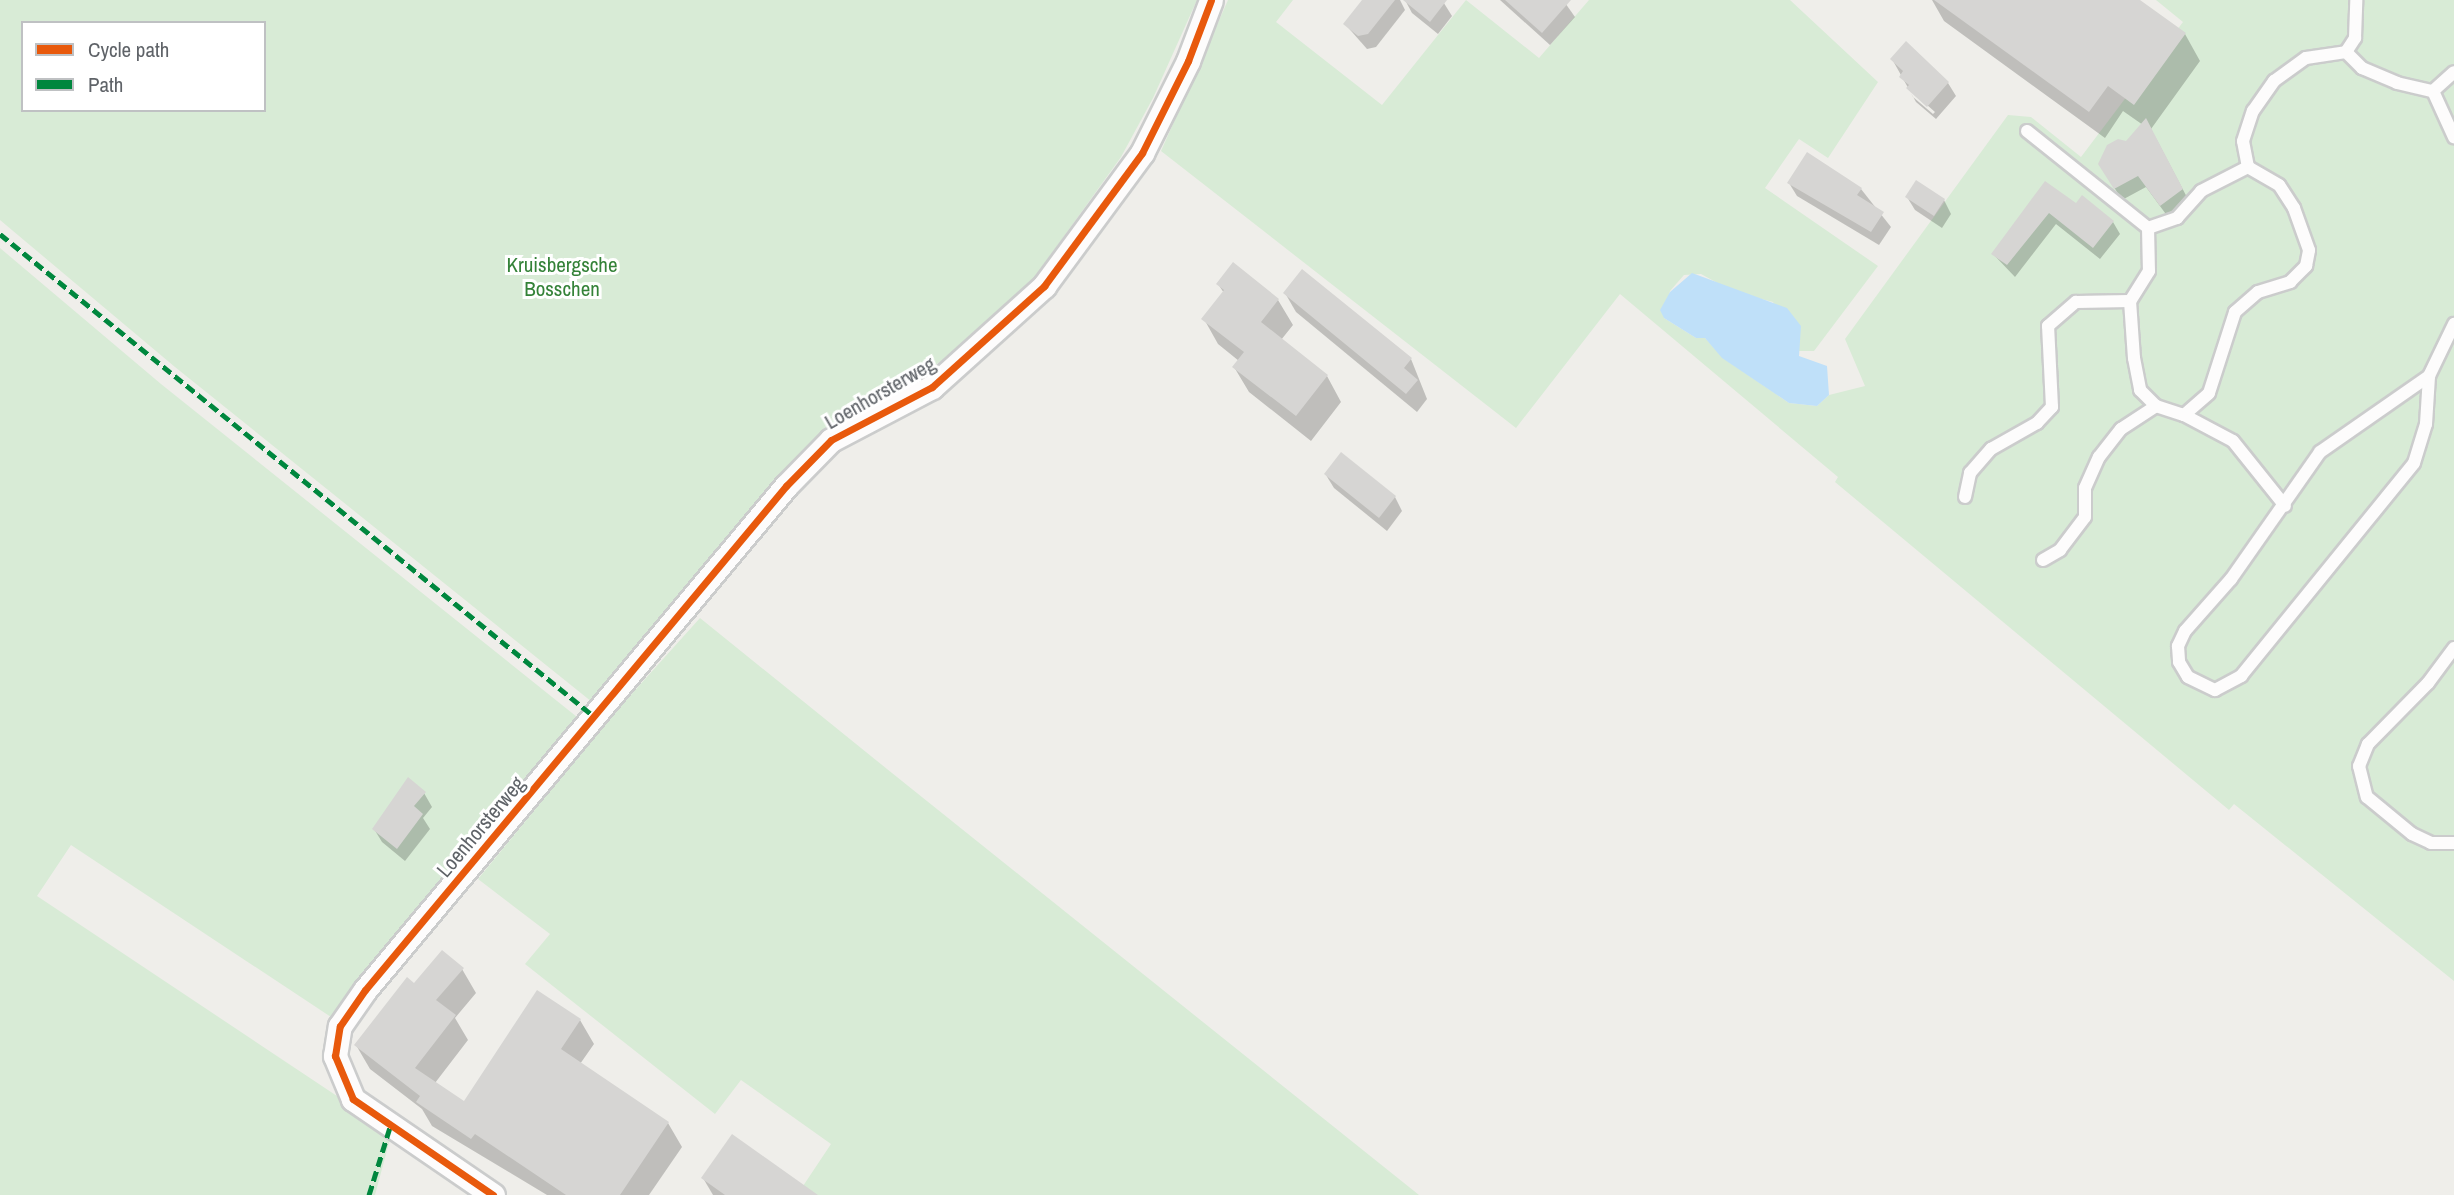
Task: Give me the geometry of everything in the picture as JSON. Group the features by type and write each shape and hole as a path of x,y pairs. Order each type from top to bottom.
{"street":[{"name":"Loenhorsterweg","path":"493,1195 353,1099 335,1056 340,1026 365,990 795,477 831,440 932,387 1044,286 1142,153 1188,61 1211,0"}],"lane":[{"path":"2184,415 2209,393 2235,312 2258,292 2290,282 2306,266 2309,250 2294,208 2279,186 2248,167 2243,141 2253,111 2274,81 2306,58 2346,52 2355,38 2356,0"},
{"path":"2346,52 2362,68 2397,83 2433,91"},
{"path":"2433,91 2454,72"},
{"path":"2433,91 2454,137"},
{"path":"2027,131 2148,228 2149,271 2130,301 2140,390 2156,406 2184,415 2233,441 2285,506"},
{"path":"2148,228 2177,218 2201,191 2248,167"},
{"path":"1965,497 1970,473 1991,449 2037,423 2052,407 2048,327 2076,303 2130,301"},
{"path":"2429,376 2320,452 2285,506 2182,639 2179,662 2188,677 2215,690 2241,676 2414,463 2426,424 2429,376 2454,324"},
{"path":"2043,560 2060,550 2085,517 2085,488 2099,457 2121,429 2156,406"},
{"path":"2454,648 2428,683 2368,744 2359,766 2367,797 2385,812 2431,844 2454,844"}],"green space":[{"name":"Kruisbergsche Bosschen","path":"0,0 1197,0 1153,98 1121,157 1029,285 974,340 834,430 592,702 175,367 0,220"},
{"path":"1228,0 1293,0 1276,22 1382,105 1466,0 1539,58 1589,0 1790,0 1878,82 1828,158 1799,139 1765,188 1878,266 1814,351 1797,351 1773,302 1734,292 1701,274 1684,275 1670,291 1664,318 1696,338 1705,338 1723,358 1789,403 1817,406 1829,395 1865,386 1845,339 2008,115 2031,117 2081,157 2183,22 2156,0 2454,0 2454,981 2234,804 2229,810 1835,482 1838,477 1620,294 1516,428 1161,151"},
{"path":"0,248 161,384 577,717 331,1017 71,845 37,896 337,1096 390,1139 375,1195 0,1195"},
{"path":"700,618 1419,1195 797,1195 831,1144 741,1080 715,1114 525,964 550,934 478,879 610,718"}],"water":[{"path":"1692,273 1787,308 1801,326 1799,356 1827,366 1829,395 1817,406 1789,403 1722,358 1705,338 1696,338 1664,318 1660,310 1670,292"}],"building":[{"path":"1362,0 1395,0 1368,34 1358,36 1343,24"},
{"path":"1403,0 1447,0 1430,22"},
{"path":"1505,0 1571,0 1542,33"},
{"path":"1934,0 2140,0 2186,33 2134,105 2108,86 2089,112"},
{"path":"1906,41 1949,82 1927,107 1906,88 1909,85 1899,77 1903,71 1890,59"},
{"path":"2146,118 2183,189 2160,206 2138,176 2114,189 2098,164 2107,145 2118,139 2126,141"},
{"path":"1807,152 1862,188 1857,195 1884,212 1871,232 1787,183"},
{"path":"1916,180 1945,199 1934,216 1905,197"},
{"path":"2045,181 2076,203 2082,195 2114,221 2093,248 2049,213 2007,265 1991,254"},
{"path":"1233,262 1279,299 1261,322 1328,375 1296,416 1232,367 1244,352 1201,319 1224,290 1216,284"},
{"path":"1302,269 1412,358 1404,368 1418,380 1406,394 1283,293"},
{"path":"1341,452 1396,496 1379,518 1324,474"},
{"path":"408,777 426,792 414,806 423,814 397,849 372,829"},
{"path":"442,950 464,968 436,1000 456,1015 415,1068 464,1101 537,990 581,1019 561,1049 669,1122 620,1195 566,1195 475,1134 471,1139 416,1102 420,1096 354,1045 407,977 414,983"},
{"path":"732,1134 818,1195 725,1195 701,1178"}],"marked path":[{"path":"0,234 596,718"},
{"path":"369,1195 391,1124"}],"cycle path":[{"path":"493,1195 353,1099 335,1056 340,1026 365,990 786,486 831,440 932,387 1044,286 1142,153 1188,61 1211,0"}]}
